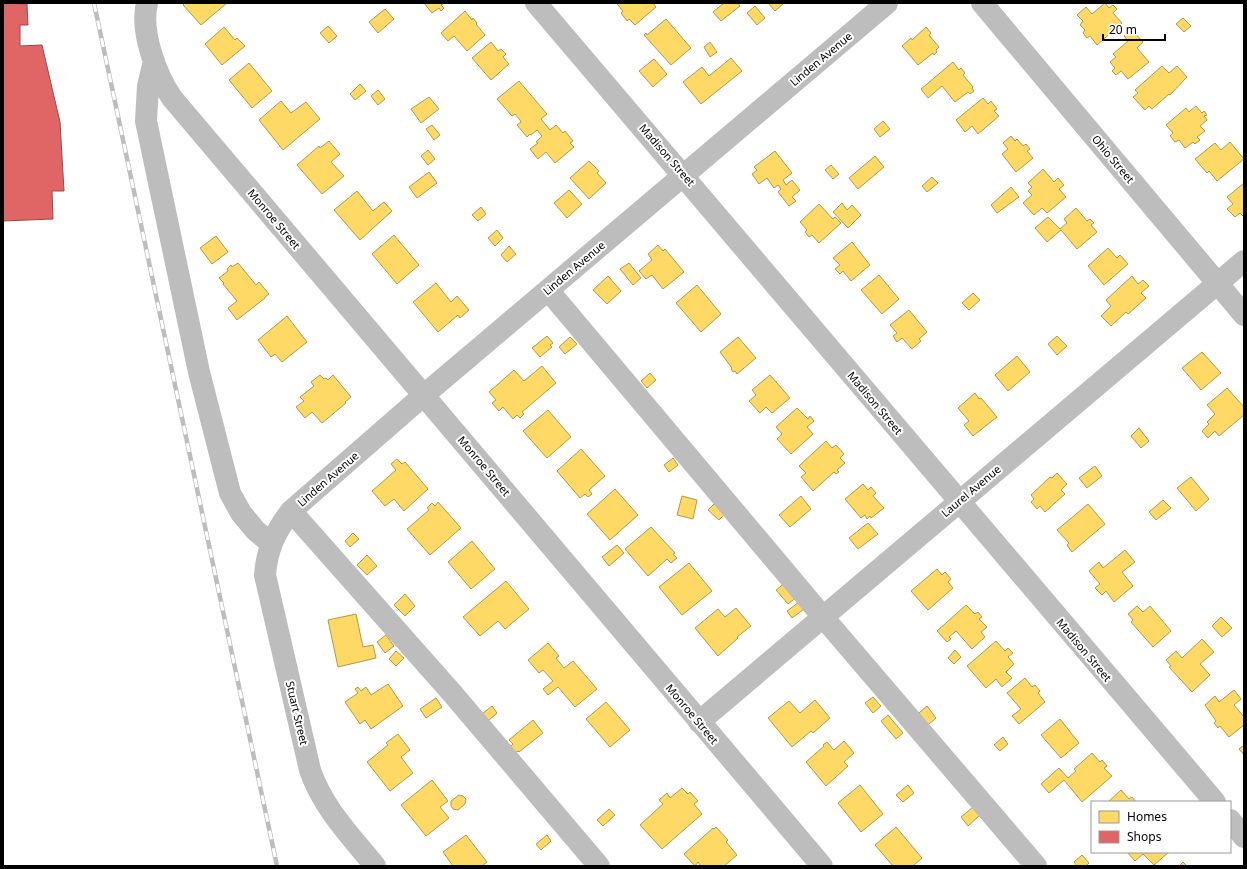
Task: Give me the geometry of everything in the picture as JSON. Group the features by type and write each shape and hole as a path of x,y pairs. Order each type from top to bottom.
{"street":[{"name":"Monroe Street","path":"147,3 144,14 154,61 165,88 172,98 822,866"},
{"name":"Madison Street","path":"536,3 684,175 1081,647 1214,801"},
{"name":"Linden Avenue","path":"271,543 280,526 291,511 424,395 887,3"},
{"name":"Ohio Street","path":"982,3 1244,315"},
{"path":"154,61 148,86 146,122 199,372 230,493 246,519 256,531 271,543"},
{"name":"Laurel Avenue","path":"699,722 1244,261"},
{"path":"548,290 823,617 1036,866"},
{"path":"291,511 452,693 599,866"},
{"name":"Stuart Street","path":"271,543 266,562 265,575 310,770 315,784 329,810 375,866"},
{"path":"1231,821 1244,837"}],"building: Homes":[{"path":"185,3 227,3 201,25 183,5"},
{"path":"424,3 444,3 441,5 444,8 441,11 439,8 432,13"},
{"path":"653,3 656,7 635,25 629,19 627,21 621,13 623,11 617,4"},
{"path":"724,3 738,3 740,6 721,21 713,12"},
{"path":"768,3 784,3 775,11"},
{"path":"1105,3 1109,8 1113,5 1117,9 1113,13 1122,23 1097,45 1090,36 1087,38 1083,33 1085,30 1080,25 1083,21 1077,15 1086,7 1092,14"},
{"path":"755,6 765,18 757,25 747,13"},
{"path":"385,9 394,19 378,33 369,22"},
{"path":"465,11 472,20 473,18 485,35 467,51 454,36 448,41 441,33"},
{"path":"1183,18 1191,26 1184,32 1176,24"},
{"path":"666,19 691,48 671,65 644,35 646,33 647,35"},
{"path":"328,26 337,36 329,43 320,33"},
{"path":"224,27 235,40 237,38 245,46 222,65 205,44"},
{"path":"926,27 931,33 929,35 939,47 934,55 933,53 918,65 902,46 911,38 912,40"},
{"path":"1132,30 1143,42 1137,48 1149,62 1128,79 1121,71 1116,75 1112,71 1115,68 1110,62 1116,57 1113,54 1128,41 1124,36"},
{"path":"491,42 498,51 501,49 506,54 503,57 509,64 491,80 472,58"},
{"path":"710,42 717,52 710,57 704,47"},
{"path":"731,58 742,71 701,104 683,82 702,67 709,76"},
{"path":"654,59 667,74 653,87 639,71"},
{"path":"953,62 959,70 961,68 965,73 963,75 973,87 972,88 974,91 970,94 968,92 955,102 942,86 928,98 921,89"},
{"path":"249,63 272,91 252,108 229,80"},
{"path":"1162,66 1169,73 1177,66 1187,77 1170,95 1169,94 1152,109 1149,106 1145,110 1133,97 1138,93 1135,90"},
{"path":"519,81 547,114 541,119 550,130 556,125 563,133 565,131 573,141 570,143 574,147 555,163 546,152 538,159 530,149 538,143 536,142 542,136 537,130 527,137 517,125 521,122 520,120 515,114 512,116 497,99"},
{"path":"360,84 366,91 355,100 350,94"},
{"path":"378,90 385,99 378,105 371,96"},
{"path":"429,97 439,109 421,123 411,109"},
{"path":"983,98 988,104 991,101 997,109 994,111 999,116 978,134 972,126 965,132 956,120"},
{"path":"281,101 291,113 306,102 320,119 283,150 259,120"},
{"path":"1196,106 1202,113 1204,111 1207,115 1204,116 1207,120 1200,126 1205,131 1197,137 1200,140 1195,144 1193,142 1185,148 1179,140 1175,142 1170,136 1173,133 1166,125 1186,108 1189,112"},
{"path":"883,121 890,129 880,137 874,129"},
{"path":"432,125 440,135 434,140 426,129"},
{"path":"1011,136 1015,141 1017,139 1023,146 1026,144 1030,149 1027,151 1033,158 1016,172 1002,154 1008,149 1003,143"},
{"path":"329,141 340,154 331,162 344,176 322,194 297,165 319,146 320,148"},
{"path":"1230,142 1244,159 1217,181 1209,171 1207,173 1195,159 1215,143 1221,150"},
{"path":"428,150 435,159 428,165 421,156"},
{"path":"775,151 792,173 783,180 786,185 792,180 800,190 792,197 796,201 789,206 778,192 781,189 778,185 774,188 767,178 759,184 752,174 757,170 754,167"},
{"path":"875,156 884,167 858,189 849,178"},
{"path":"589,161 599,171 597,173 606,183 589,199 570,178"},
{"path":"831,165 839,174 833,179 825,170"},
{"path":"1043,169 1054,182 1058,178 1064,185 1059,189 1066,197 1047,213 1042,208 1034,215 1023,203 1032,195 1028,191 1032,187 1028,183"},
{"path":"429,172 437,183 417,198 409,187"},
{"path":"932,177 938,183 927,192 922,186"},
{"path":"1244,183 1244,217 1240,213 1235,217 1227,209 1233,204 1227,197"},
{"path":"1011,187 1019,197 997,213 991,205"},
{"path":"569,190 582,204 567,218 554,203"},
{"path":"357,191 373,211 384,202 392,211 360,240 334,210"},
{"path":"842,203 847,210 852,205 861,215 848,228 833,212"},
{"path":"819,204 833,219 835,217 841,223 819,243 812,235 809,237 805,232 807,230 800,222"},
{"path":"481,207 486,214 478,221 472,215"},
{"path":"1076,208 1087,221 1090,219 1094,223 1091,225 1097,232 1077,249 1061,230 1047,242 1035,228 1048,217 1060,229 1067,223 1064,219"},
{"path":"497,230 503,238 495,246 488,238"},
{"path":"394,235 419,265 397,284 372,254"},
{"path":"216,236 228,252 212,264 200,248"},
{"path":"852,242 870,265 851,281 843,271 840,274 835,269 840,265 833,258"},
{"path":"658,245 663,251 665,249 684,272 663,289 652,275 646,279 639,271 652,260 648,254"},
{"path":"509,246 516,254 507,262 501,255"},
{"path":"1108,248 1117,258 1120,255 1128,264 1104,285 1088,266"},
{"path":"238,263 256,285 259,282 269,294 237,320 228,308 237,301 219,278 228,271 227,269 231,265 232,267"},
{"path":"629,263 641,278 633,285 620,269"},
{"path":"879,275 899,299 882,314 861,290"},
{"path":"608,276 621,291 607,304 593,290"},
{"path":"1132,276 1138,284 1143,280 1149,286 1141,293 1146,298 1128,314 1126,312 1111,326 1101,316 1111,306 1106,300"},
{"path":"436,283 451,302 457,296 469,310 460,318 458,315 438,332 413,302"},
{"path":"697,285 721,314 701,332 676,303"},
{"path":"973,293 980,300 969,310 962,303"},
{"path":"909,310 927,332 919,339 921,341 912,349 902,338 897,342 893,336 897,333 890,325"},
{"path":"287,316 307,342 282,362 275,354 271,357 258,340"},
{"path":"547,336 553,343 550,345 552,347 540,357 532,348"},
{"path":"1057,336 1067,346 1057,355 1048,344"},
{"path":"570,337 577,344 565,354 559,347"},
{"path":"738,337 756,358 737,374 735,371 733,372 731,369 732,368 720,352"},
{"path":"1202,352 1221,373 1201,390 1182,368"},
{"path":"1017,356 1030,372 1008,391 995,375"},
{"path":"542,366 556,383 522,412 524,414 520,418 517,415 513,419 503,407 499,411 492,403 496,400 489,392 514,370 524,381"},
{"path":"650,373 656,380 647,388 641,381"},
{"path":"320,375 324,379 326,378 328,380 333,375 351,397 322,423 312,412 305,418 296,407 304,401 300,397 314,386 311,382"},
{"path":"770,375 790,398 772,413 766,407 760,413 749,401 756,395 752,390"},
{"path":"1227,388 1244,407 1244,415 1219,436 1215,431 1208,438 1202,431 1209,424 1207,422 1215,414 1207,405"},
{"path":"975,393 997,417 973,436 964,425 969,421 958,408"},
{"path":"797,408 808,419 810,416 814,421 807,427 813,434 791,454 777,439 782,434 776,427"},
{"path":"548,410 571,437 547,458 523,431"},
{"path":"1139,428 1149,441 1141,448 1131,436"},
{"path":"826,441 832,448 836,445 844,454 840,458 845,463 837,470 839,472 836,474 834,472 813,491 801,477 806,473 799,466"},
{"path":"581,449 605,476 589,490 592,494 588,497 585,494 580,498 557,471"},
{"path":"673,458 678,465 669,472 664,465"},
{"path":"397,459 402,464 405,462 428,489 404,511 394,499 385,506 372,491 396,470 391,464"},
{"path":"1095,466 1102,476 1087,488 1079,478"},
{"path":"1057,473 1067,484 1061,490 1065,494 1045,512 1040,506 1037,509 1031,502 1034,499 1031,495 1050,477 1052,478"},
{"path":"1191,477 1209,499 1196,511 1177,488"},
{"path":"863,484 868,490 871,487 876,493 873,496 884,508 871,518 870,516 867,519 865,515 861,518 845,499"},
{"path":"615,489 638,515 610,540 587,514"},
{"path":"682,496 697,500 693,519 677,515"},
{"path":"801,496 811,509 790,527 779,515"},
{"path":"1163,500 1171,508 1156,520 1149,512"},
{"path":"438,502 461,528 430,555 407,529 429,510 427,508 432,503 435,506"},
{"path":"716,502 727,512 719,520 708,510"},
{"path":"1088,504 1105,524 1072,552 1067,545 1069,543 1057,530"},
{"path":"868,523 878,534 858,549 849,538"},
{"path":"651,527 675,553 673,554 677,558 671,563 667,559 648,576 625,549"},
{"path":"353,533 359,539 350,547 345,541"},
{"path":"472,541 495,569 471,589 448,562"},
{"path":"617,545 624,553 609,566 602,557"},
{"path":"1125,550 1135,562 1122,572 1133,586 1114,602 1106,591 1102,595 1095,588 1100,584 1089,571 1099,562 1103,568"},
{"path":"367,555 377,566 367,575 357,565"},
{"path":"689,563 712,591 682,615 659,587"},
{"path":"937,569 942,575 945,572 951,579 948,582 953,588 928,610 911,591"},
{"path":"506,581 529,609 505,629 498,621 480,636 463,617"},
{"path":"785,583 797,597 788,604 776,590"},
{"path":"405,594 415,606 405,616 394,605"},
{"path":"799,602 804,609 792,618 787,611"},
{"path":"966,605 975,614 978,612 982,617 979,619 987,627 981,632 985,637 972,649 956,631 949,637 951,639 947,642 937,631"},
{"path":"1137,606 1143,612 1150,606 1171,631 1153,647 1131,622 1133,620 1128,614"},
{"path":"736,608 751,626 737,637 738,638 718,656 695,628 718,609 725,617"},
{"path":"356,614 363,647 373,645 376,658 338,667 328,620"},
{"path":"1221,617 1232,628 1222,637 1212,626"},
{"path":"386,635 394,646 385,653 377,642"},
{"path":"1202,639 1214,652 1200,664 1210,675 1192,692 1169,667 1171,666 1166,660 1176,651 1182,658"},
{"path":"996,641 1005,651 1008,648 1013,653 1008,657 1014,664 1006,672 1012,678 1002,687 996,679 986,688 967,666"},
{"path":"548,643 559,656 556,658 564,668 573,661 597,689 575,707 558,687 548,695 543,689 553,681 543,670 539,673 528,660"},
{"path":"955,650 961,657 954,664 948,658"},
{"path":"396,651 404,658 396,666 389,659"},
{"path":"1025,678 1032,687 1035,685 1040,691 1038,693 1045,702 1019,724 1012,716 1021,709 1007,693"},
{"path":"388,684 403,706 371,729 365,720 360,724 345,702 358,693 355,689 358,687 361,691 366,687 371,695"},
{"path":"1234,690 1241,699 1234,705 1244,717 1244,725 1229,737 1220,726 1218,728 1214,723 1216,721 1205,705 1215,696 1219,702"},
{"path":"873,697 881,706 873,713 865,703"},
{"path":"436,698 442,707 426,718 420,709"},
{"path":"815,700 830,718 813,733 811,731 792,747 768,718 789,701 800,713"},
{"path":"606,702 630,730 610,747 586,719"},
{"path":"492,706 497,713 488,721 482,714"},
{"path":"927,706 936,718 928,725 919,713"},
{"path":"888,715 903,733 896,739 881,721"},
{"path":"1060,719 1079,743 1061,758 1041,735"},
{"path":"533,720 543,733 519,752 518,751 512,755 508,749 513,744 509,740"},
{"path":"398,734 410,750 401,757 413,773 390,791 367,762 388,745 386,743"},
{"path":"1003,737 1008,744 1000,751 994,745"},
{"path":"844,741 854,753 844,762 848,766 826,786 806,762 827,742 834,750"},
{"path":"1244,745 1244,755 1239,749"},
{"path":"1092,753 1100,762 1102,760 1107,766 1104,768 1112,776 1082,802 1064,780 1049,793 1041,784 1059,768 1068,778 1076,771 1074,769"},
{"path":"432,780 448,801 440,807 449,818 426,836 401,805"},
{"path":"860,785 883,814 861,832 838,803"},
{"path":"908,785 914,793 903,802 896,795"},
{"path":"682,788 688,794 690,792 698,801 694,804 702,814 662,849 640,825 663,804 659,800 667,793 670,798"},
{"path":"1121,790 1129,799 1132,797 1135,801 1109,801"},
{"path":"459,795 466,799 465,804 458,810 453,809 451,806 451,801"},
{"path":"973,807 980,815 968,826 961,817"},
{"path":"609,809 615,815 603,826 597,820"},
{"path":"716,827 728,840 726,842 737,855 724,866 698,866 700,865 698,862 695,866 684,854"},
{"path":"896,827 922,858 913,866 893,866 875,845"},
{"path":"466,835 487,862 482,866 453,866 443,852"},
{"path":"547,835 551,841 541,850 536,844"},
{"path":"1128,853 1168,853 1154,865 1143,854 1135,861"},
{"path":"1082,855 1089,863 1086,866 1077,866 1074,862"},
{"path":"1183,862 1187,866 1179,866"}],"building: Shops":[{"path":"3,3 27,4 28,25 20,25 20,46 42,45 60,122 64,191 52,191 53,219 3,221"}],"railway":[{"path":"94,3 277,866"}]}
